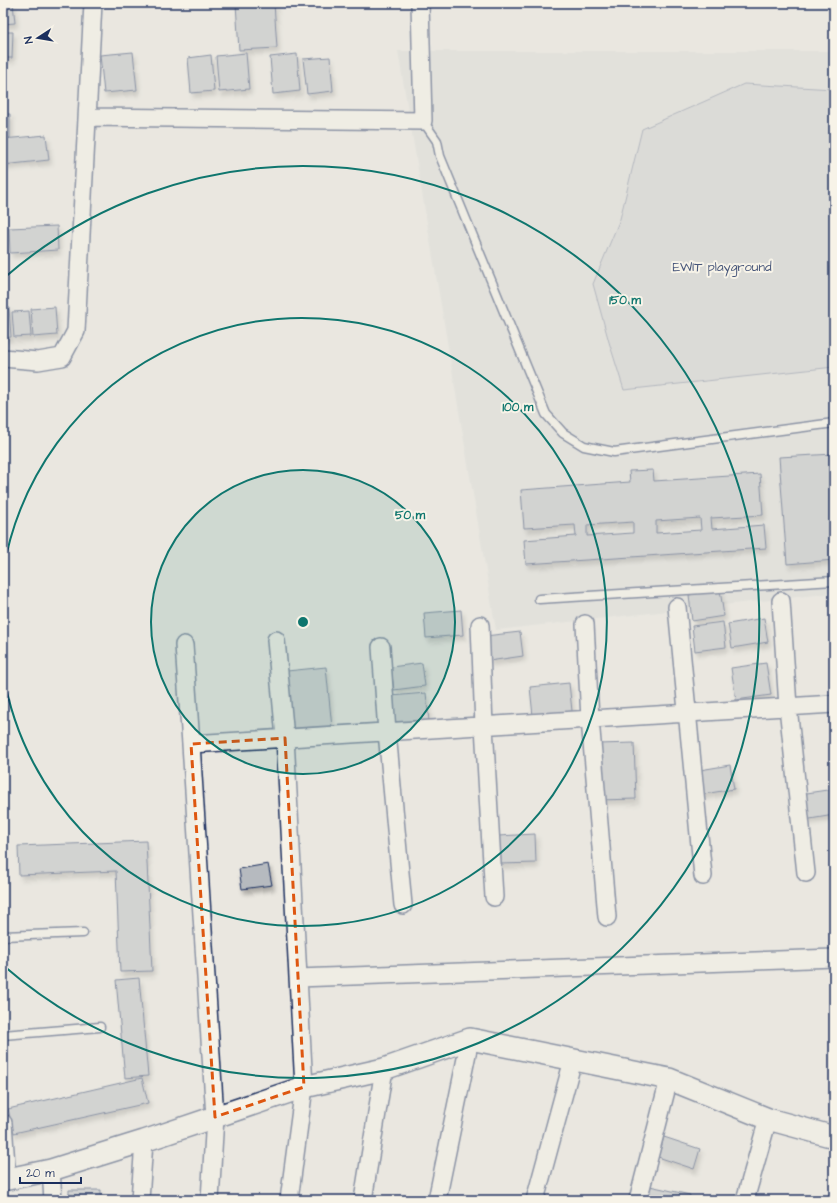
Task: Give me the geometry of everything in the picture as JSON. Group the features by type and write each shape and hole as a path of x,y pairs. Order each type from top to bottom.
{"street":[{"path":"3,358 38,361 62,357 76,331 94,3"},
{"path":"88,117 423,121 420,3"},
{"path":"781,601 788,707 806,873"},
{"path":"677,607 703,876"},
{"path":"585,624 590,719 607,917"},
{"path":"480,625 494,897"},
{"path":"276,640 285,738 304,1087 289,1200"},
{"path":"184,645 216,1117 210,1200"},
{"path":"381,647 387,732 403,905"},
{"path":"190,744 834,704"},
{"path":"298,978 834,958"},
{"path":"437,1200 470,1039"},
{"path":"3,1123 5,1179 51,1170 144,1141 304,1087 384,1070 470,1039 670,1079 768,1120 834,1137"},
{"path":"535,1200 573,1060"},
{"path":"364,1200 384,1070"},
{"path":"638,1200 670,1079"},
{"path":"744,1200 768,1120"},
{"path":"140,1200 144,1141"},
{"path":"51,1170 53,1200"}],"lane":[{"path":"423,121 437,141 440,156 546,414 562,433 584,446 614,452 834,423"},
{"path":"539,599 834,582"},
{"path":"3,936 83,933"},
{"path":"3,1035 100,1027"}],"highlighted area":[{"path":"285,738 304,1087 215,1117 191,744"}],"shaded area":[{"path":"398,51 834,51 834,593 496,630"}],"green space":[{"name":"EWIT playground","path":"744,84 834,89 834,367 624,390 593,284 620,219 642,129"}],"building":[{"path":"3,3 13,3 15,23 3,24"},
{"path":"274,3 277,48 239,50 236,4"},
{"path":"3,32 13,32 12,58 3,58"},
{"path":"133,52 137,90 104,93 100,55"},
{"path":"246,53 249,89 219,92 216,56"},
{"path":"297,54 300,91 273,94 270,57"},
{"path":"211,55 214,91 191,93 188,58"},
{"path":"330,57 333,91 307,94 303,59"},
{"path":"3,114 10,114 10,138 3,138"},
{"path":"46,135 49,160 3,165 3,139"},
{"path":"57,226 58,250 10,253 9,228"},
{"path":"9,307 11,337 3,338 3,308"},
{"path":"55,307 57,335 33,337 31,309"},
{"path":"29,311 31,336 14,337 12,312"},
{"path":"834,454 834,560 787,564 779,457"},
{"path":"653,470 654,481 760,474 763,515 711,518 712,529 764,525 766,548 526,564 524,540 576,536 575,525 524,528 521,490 630,482 629,471","holes":["700,518 701,530 656,533 656,521","633,522 633,533 587,536 587,525"]},
{"path":"720,590 724,616 692,621 689,595"},
{"path":"461,610 463,635 426,638 424,613"},
{"path":"764,618 768,642 732,648 728,624"},
{"path":"723,622 726,647 695,651 692,626"},
{"path":"520,632 523,656 489,661 485,636"},
{"path":"422,663 425,686 394,690 391,667"},
{"path":"766,663 771,695 736,700 731,668"},
{"path":"326,667 332,728 292,732 287,671"},
{"path":"569,683 572,711 533,716 530,687"},
{"path":"426,693 429,721 393,723 391,696"},
{"path":"634,743 636,799 599,800 597,744"},
{"path":"730,765 734,789 698,795 694,771"},
{"path":"834,789 834,815 804,820 800,794"},
{"path":"535,834 536,863 499,864 498,836"},
{"path":"146,841 152,971 120,972 116,871 19,875 18,846"},
{"path":"268,864 272,885 242,889 239,869"},
{"path":"139,978 148,1076 125,1078 116,980"},
{"path":"142,1078 148,1103 14,1133 8,1109"},
{"path":"664,1137 700,1149 694,1169 658,1157"},
{"path":"650,1186 690,1195 689,1200 647,1200"},
{"path":"69,1190 101,1190 101,1200 69,1200"}]}
